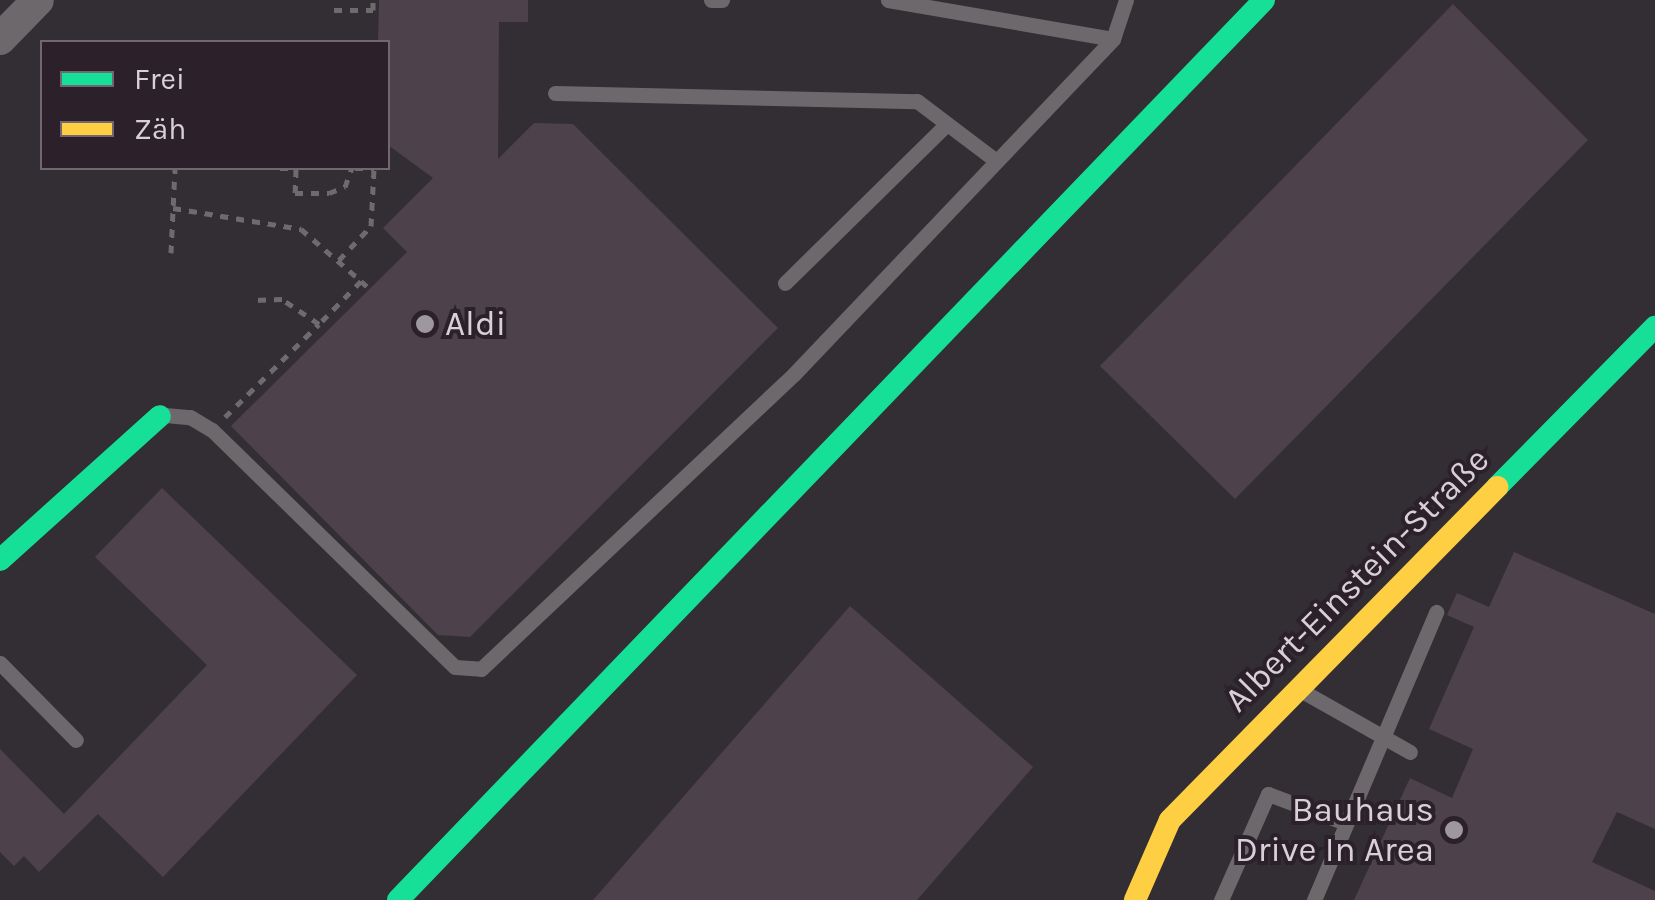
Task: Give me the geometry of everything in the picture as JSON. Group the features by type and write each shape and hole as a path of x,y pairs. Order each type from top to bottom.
{"main road":[{"path":"398,900 1264,0"},
{"name":"Albert-Einstein-Straße","path":"1135,900 1170,820 1655,327"},
{"path":"0,560 160,416"}],"street":[{"path":"3,31 38,0"}],"lane":[{"path":"711,0 722,0"},
{"path":"888,0 1113,39"},
{"path":"160,416 176,412 212,430 442,656 455,667 480,668 794,374 1113,39 1126,0"},
{"path":"555,93 917,101 995,160"},
{"path":"785,283 948,124"},
{"path":"1314,900 1436,612"},
{"path":"0,663 76,740"},
{"path":"1298,689 1410,752"},
{"path":"1221,900 1268,794 1346,823"}],"path":[{"path":"334,10 373,10 373,0"},
{"path":"171,253 175,170"},
{"path":"296,170 295,193 329,193 345,187 352,170"},
{"path":"339,260 371,226 374,170"},
{"path":"173,208 301,229 370,288"},
{"path":"212,430 361,281"},
{"path":"254,300 282,300 319,324"}],"building":[{"path":"379,0 528,0 528,22 499,22 498,159 534,123 573,124 778,328 470,637 438,635 231,426 407,252 383,228 433,178 390,146 390,40 378,40"},
{"path":"1453,4 1588,140 1235,499 1100,366"},
{"path":"162,488 357,675 163,877 98,814 39,872 24,856 14,866 0,852 0,749 64,814 207,665 95,557"},
{"path":"1514,552 1655,614 1655,829 1617,812 1592,862 1655,891 1655,900 1354,900 1410,778 1452,798 1473,749 1429,729 1474,627 1447,615 1457,593 1489,607"},
{"path":"850,606 1033,767 917,900 593,900"}],"traffic: fast":[{"path":"398,900 1264,0"},
{"path":"1497,487 1655,327"},
{"path":"0,560 160,416"}],"traffic: slow":[{"path":"1135,900 1170,820 1497,487"}],"place":[{"name":"Aldi","path":"425,324"},
{"name":"Bauhaus Drive In Area","path":"1454,830"}]}
